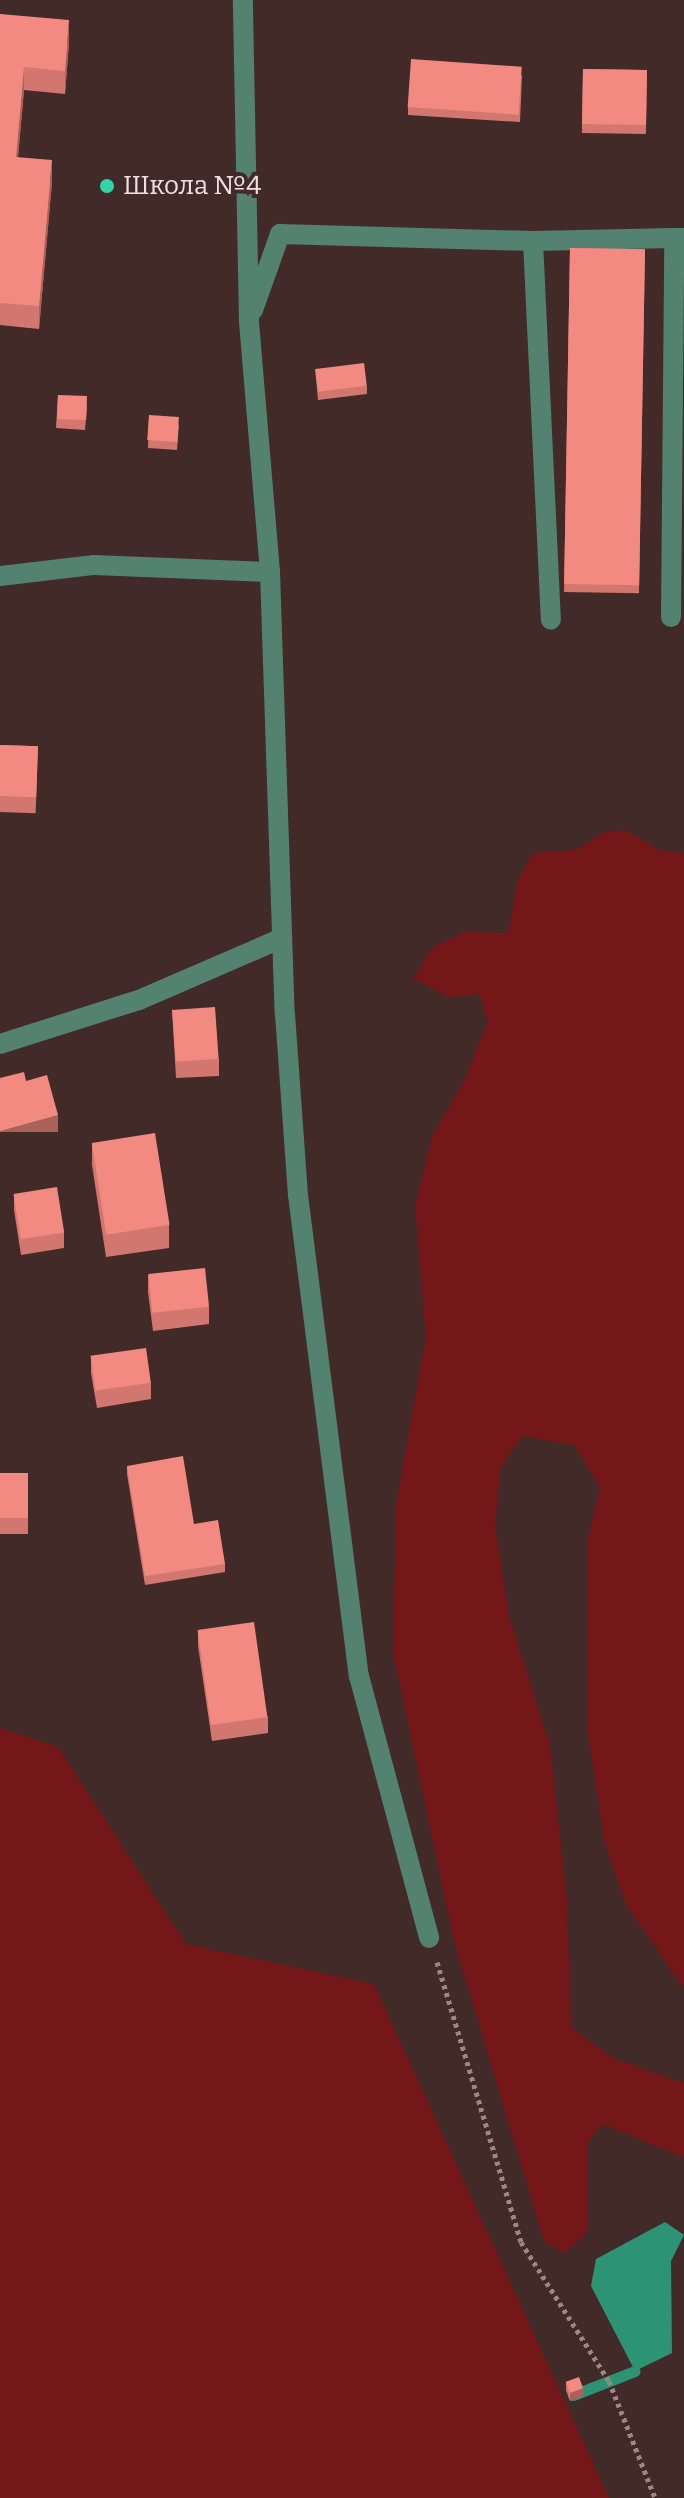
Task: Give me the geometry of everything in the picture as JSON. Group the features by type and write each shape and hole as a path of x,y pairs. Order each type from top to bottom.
{"lane":[{"path":"243,0 249,321 270,572 282,938 298,1195 359,1676 429,1938"},
{"path":"249,321 280,234 533,241 679,238 671,617"},
{"path":"533,241 551,620"},
{"path":"0,576 94,565 270,572"},
{"path":"0,1044 139,1000 282,938"}],"path":[{"path":"429,1938 521,2242 609,2381 655,2498"}],"shaded area":[{"path":"625,830 660,850 684,854 684,1989 625,1903 605,1844 588,1735 588,1538 600,1487 574,1445 523,1436 501,1466 495,1525 509,1617 550,1744 567,1900 571,2027 613,2058 684,2083 684,2158 603,2124 587,2143 587,2233 564,2253 544,2241 454,1941 393,1652 396,1504 426,1336 415,1206 432,1136 463,1083 488,1021 479,994 448,997 413,978 433,947 465,932 508,933 518,879 533,853 576,850 603,833"},
{"path":"0,1728 58,1747 186,1944 374,1984 609,2498 0,2498"},
{"path":"665,2222 684,2235 671,2261 672,2353 635,2371 591,2286 596,2259"}],"building":[{"path":"0,14 69,20 65,71 24,67 16,157 52,160 39,306 0,303"},
{"path":"411,59 522,67 518,115 408,107"},
{"path":"583,69 647,70 646,125 582,124"},
{"path":"570,248 645,249 639,585 564,584"},
{"path":"364,363 367,386 318,392 315,369"},
{"path":"58,395 87,396 86,420 57,419"},
{"path":"149,415 179,417 177,442 147,440"},
{"path":"0,745 38,746 36,797 0,796"},
{"path":"215,1007 219,1059 176,1062 172,1010"},
{"path":"24,1072 26,1081 47,1075 58,1115 0,1131 0,1078"},
{"path":"155,1133 170,1225 106,1235 92,1143"},
{"path":"57,1187 64,1232 21,1239 14,1194"},
{"path":"205,1268 209,1307 152,1313 148,1274"},
{"path":"146,1348 151,1383 95,1390 91,1356"},
{"path":"183,1456 194,1524 218,1520 225,1564 145,1576 127,1466"},
{"path":"0,1473 28,1473 28,1518 0,1518"},
{"path":"254,1622 267,1717 211,1725 198,1630"},
{"path":"579,2377 583,2388 570,2393 566,2382"}],"waterway":[{"path":"573,2395 635,2371"}],"place":[{"name":"Школа №4","path":"107,186"}]}
